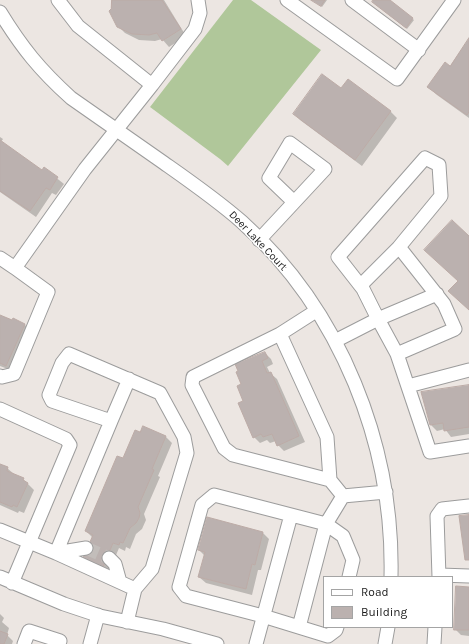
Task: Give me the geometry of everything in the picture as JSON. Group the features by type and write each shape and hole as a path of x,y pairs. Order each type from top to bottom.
{"street":[{"path":"58,0 78,26 152,85"},
{"path":"15,268 85,169 195,29 200,13 198,0"},
{"path":"287,0 397,79 454,0"},
{"path":"352,0 419,50"},
{"name":"Deer Lake Court","path":"0,12 15,37 51,80 72,98 211,196 242,223 287,270 316,311 335,341 351,373 366,411 377,450 386,492 390,528 391,576"},
{"path":"259,240 325,169 290,143 269,178 294,202"},
{"path":"361,285 399,247 441,196 439,165 424,158 338,257 361,285 397,354 430,452 469,446"},
{"path":"397,354 455,329 444,304 399,247"},
{"path":"0,258 48,292 14,374 2,377 0,376"},
{"path":"335,341 437,294"},
{"path":"316,311 280,334 193,377 192,385 224,448 233,455 330,480"},
{"path":"280,334 327,437 330,480 343,496"},
{"path":"111,421 52,401 49,395 62,363 69,354 160,393 184,437 187,453 152,570 135,589 127,622"},
{"path":"408,386 469,370"},
{"path":"56,553 128,379"},
{"path":"0,409 66,439 70,445 12,583"},
{"path":"343,496 386,492"},
{"path":"336,628 336,630 328,636 263,616 186,596 179,587 202,505 214,495 326,524 343,536 353,560 349,576"},
{"path":"298,627 326,524 343,496"},
{"path":"469,506 442,509 437,516 440,576 469,576"},
{"path":"256,644 291,515"},
{"path":"0,530 56,553 135,589"},
{"path":"56,553 86,548"},
{"path":"109,558 115,564 120,582"},
{"path":"0,577 64,604 98,616 127,622 178,639 217,644"},
{"path":"90,644 98,616"},
{"path":"384,644 388,628"},
{"path":"434,644 436,628"},
{"path":"24,644 29,631 63,643"}],"green space":[{"path":"233,0 251,0 321,50 228,166 150,107"}],"building":[{"path":"112,0 162,0 181,29 162,41 157,33 149,35 132,34 117,27 109,11 111,9"},
{"path":"311,0 325,0 321,6"},
{"path":"373,0 390,0 413,18 406,28 372,2"},
{"path":"469,38 469,112 467,115 427,87 445,62 450,66"},
{"path":"322,74 341,88 348,79 391,111 355,160 293,114"},
{"path":"0,140 42,170 44,167 58,177 50,190 46,188 30,211 0,191"},
{"path":"452,220 469,236 469,310 448,291 458,281 424,250"},
{"path":"0,315 12,320 13,318 25,324 6,366 0,363"},
{"path":"265,352 268,358 262,361 267,373 271,372 299,436 277,446 272,434 263,437 261,434 253,438 238,403 243,401 237,386 241,384 236,372 238,371 235,364"},
{"path":"469,385 469,427 444,431 443,423 430,425 421,392"},
{"path":"143,426 166,436 152,469 154,470 138,507 140,513 139,518 130,528 123,543 120,542 119,545 113,543 103,567 83,558 93,535 85,531 117,456 123,458 135,430 140,432"},
{"path":"0,464 8,467 7,471 24,478 23,480 28,483 17,507 13,505 12,507 0,502"},
{"path":"469,515 469,560 465,560 459,516"},
{"path":"207,517 263,532 255,565 252,564 246,589 198,577 205,552 198,550"},
{"path":"456,586 469,587 469,630 454,630"},
{"path":"0,631 8,634 4,644 0,644"}],"tunnel":[{"path":"86,548 109,558"}]}
